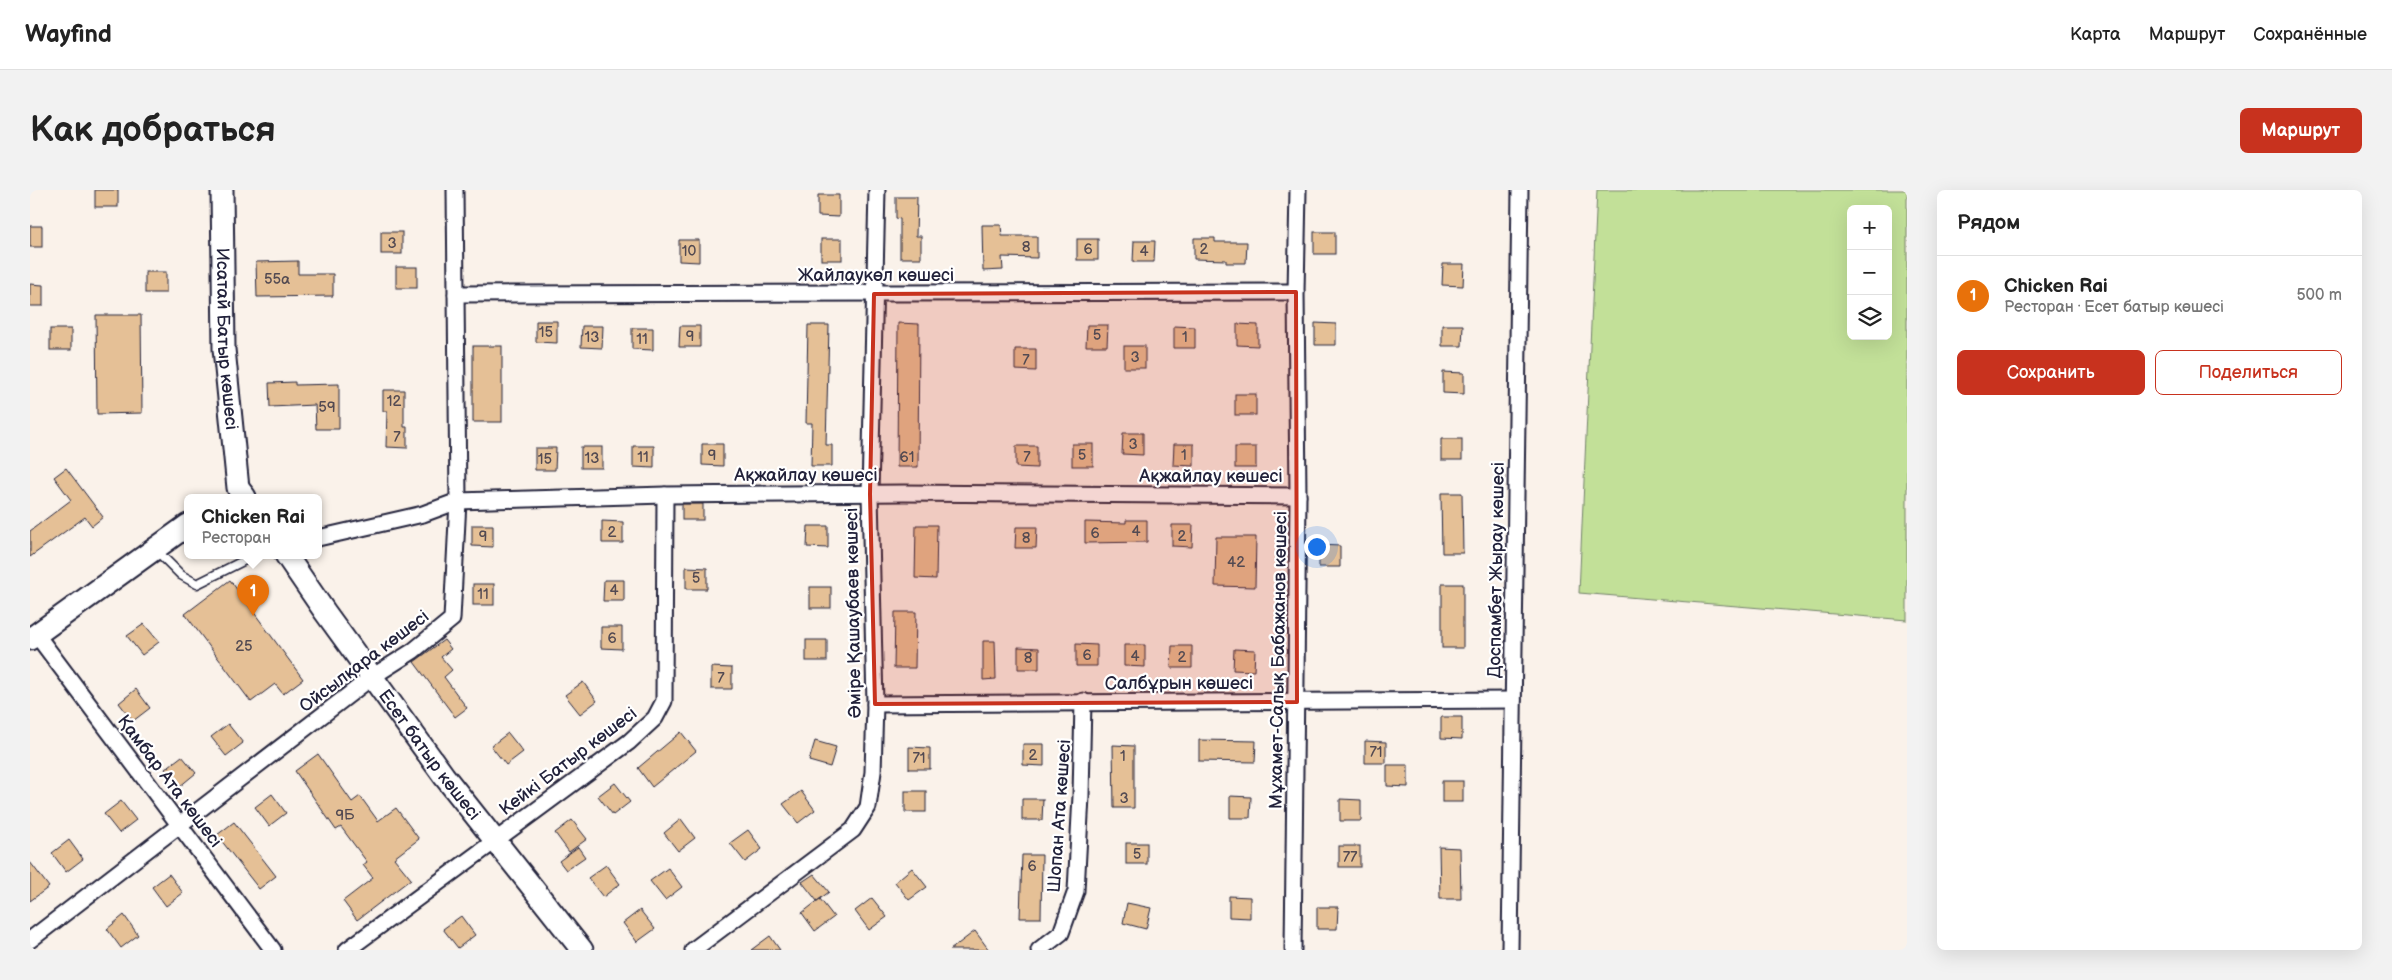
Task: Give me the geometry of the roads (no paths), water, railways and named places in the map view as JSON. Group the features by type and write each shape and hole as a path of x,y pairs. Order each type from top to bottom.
{"street":[{"name":"Исатай Батыр көшесі","path":"222,190 224,349 236,494"},
{"name":"Ойсылқара көшесі","path":"30,940 372,677 413,651 452,619 458,501 455,190"},
{"name":"Әміре Қашаубаев көшесі","path":"693,950 853,830 868,806 873,772 875,704 870,494 877,190"},
{"name":"Мұхамет-Салық Бабажанов көшесі","path":"1293,950 1297,702 1298,496 1296,292 1298,190"},
{"name":"Доспамбет Жырау көшесі","path":"1510,950 1520,190"},
{"name":"Жайлаукөл көшесі","path":"456,294 1296,292"},
{"name":"Ақжайлау көшесі","path":"322,537 423,514 458,501 664,495 1298,496"},
{"name":"Кейкі Батыр көшесі","path":"347,950 629,742 655,718 664,701 664,495"},
{"path":"33,636 184,528"},
{"name":"Есет батыр көшесі","path":"289,559 444,776 496,839 582,950"},
{"name":"Қамбар Ата көшесі","path":"33,636 179,824 273,950"},
{"name":"Салбұрын көшесі","path":"875,704 1083,701 1512,700"},
{"name":"Шопан Ата көшесі","path":"1047,948 1061,933 1076,891 1083,701"}],"lane":[{"path":"155,549 181,575 197,584 247,559"}],"place":[{"name":"Chicken Rai","path":"253,616"}]}
